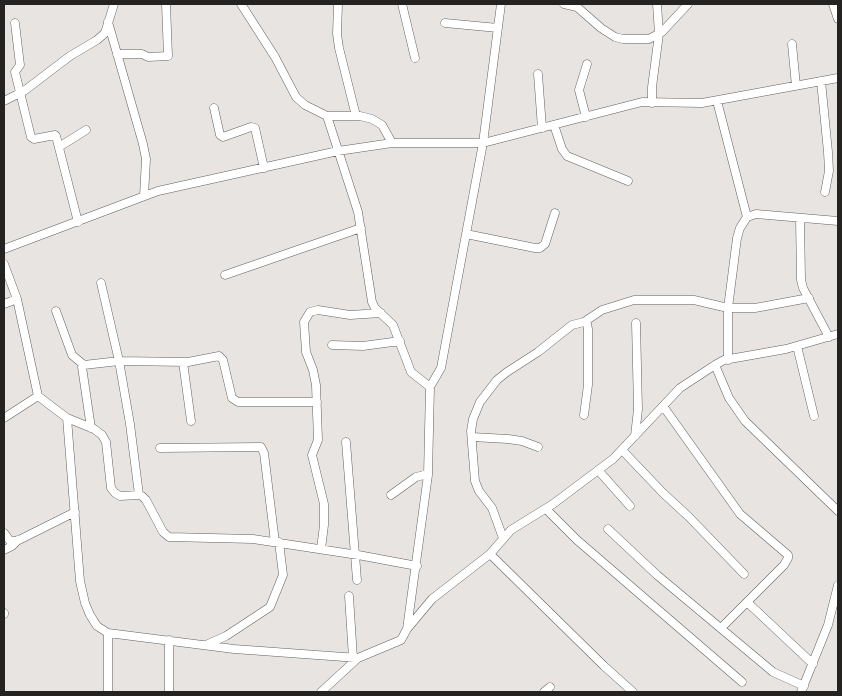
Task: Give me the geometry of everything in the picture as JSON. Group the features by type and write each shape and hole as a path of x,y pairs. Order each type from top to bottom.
{"street":[{"path":"4,101 19,94 105,33 114,4"},
{"path":"117,54 142,54 148,57 168,56 166,4"},
{"path":"242,4 275,57 296,97 305,105 327,116 356,116 372,119 382,125 392,143"},
{"path":"338,4 337,34 339,48 356,116"},
{"path":"402,4 415,58"},
{"path":"321,692 356,658 402,640 407,629 428,474 430,387 441,368 483,144 501,4"},
{"path":"564,4 577,6 606,32 618,38 648,39 659,34 688,4"},
{"path":"652,103 652,87 659,34 657,4"},
{"path":"833,4 838,18"},
{"path":"108,22 143,144 146,159 144,196"},
{"path":"15,23 20,65 15,72 31,137 37,139 55,135 78,222"},
{"path":"445,23 498,28"},
{"path":"792,44 796,86"},
{"path":"586,117 579,90 587,64"},
{"path":"538,74 542,128"},
{"path":"4,249 158,191 338,151 392,143 483,144 642,102 702,104 838,78"},
{"path":"821,81 829,171 825,192"},
{"path":"717,101 747,217"},
{"path":"214,108 220,135 223,137 251,126 255,128 264,168"},
{"path":"327,116 358,212 372,302 375,308 393,324 411,372 430,387"},
{"path":"554,125 562,149 567,156 628,180"},
{"path":"59,148 86,130"},
{"path":"466,234 540,248 545,244 555,213"},
{"path":"728,360 728,308 740,228 747,217 756,214 838,221"},
{"path":"800,218 800,272 803,288 829,337"},
{"path":"224,275 360,228"},
{"path":"4,264 17,299 38,396 67,418 102,435 106,442 111,488 120,496 139,495 146,500 163,532 169,537 253,539 356,554 417,566"},
{"path":"100,283 130,424 139,495"},
{"path":"503,538 492,508 475,481 472,437 473,419 476,410 497,380 507,372 538,352 572,325 584,322 602,310 634,300 694,300 728,308 755,308 808,298"},
{"path":"4,304 17,299"},
{"path":"321,549 324,504 312,455 318,440 316,378 307,358 304,342 304,322 307,315 313,310 350,315 381,313"},
{"path":"56,311 72,354 84,365 118,361 183,362 216,356 221,357 232,398 240,403 317,402"},
{"path":"584,322 587,324 588,329 588,385 584,415"},
{"path":"635,436 638,409 636,323"},
{"path":"407,629 432,600 490,554 511,530 546,508 613,459 680,388 715,364 797,346 838,334"},
{"path":"332,345 363,346 400,342"},
{"path":"797,346 814,416"},
{"path":"183,362 191,421"},
{"path":"715,364 729,398 744,421 838,511"},
{"path":"84,365 82,367 91,428"},
{"path":"4,418 38,396"},
{"path":"663,406 740,514 788,555 784,565 720,628"},
{"path":"67,418 80,582 85,603 97,626 108,632 205,645 356,658"},
{"path":"472,437 522,441 538,447"},
{"path":"346,442 357,580"},
{"path":"160,448 261,447 264,453 283,575 270,607 226,636 205,645"},
{"path":"622,450 744,574"},
{"path":"598,470 630,506"},
{"path":"391,495 416,477 428,474"},
{"path":"546,508 577,540 742,682"},
{"path":"4,550 18,540 75,512"},
{"path":"608,529 657,575 773,672 803,689 828,625 838,585"},
{"path":"4,533 10,541 18,540"},
{"path":"490,554 633,692"},
{"path":"349,596 356,658"},
{"path":"747,602 813,664"},
{"path":"108,632 108,692"},
{"path":"169,640 169,692"}]}
